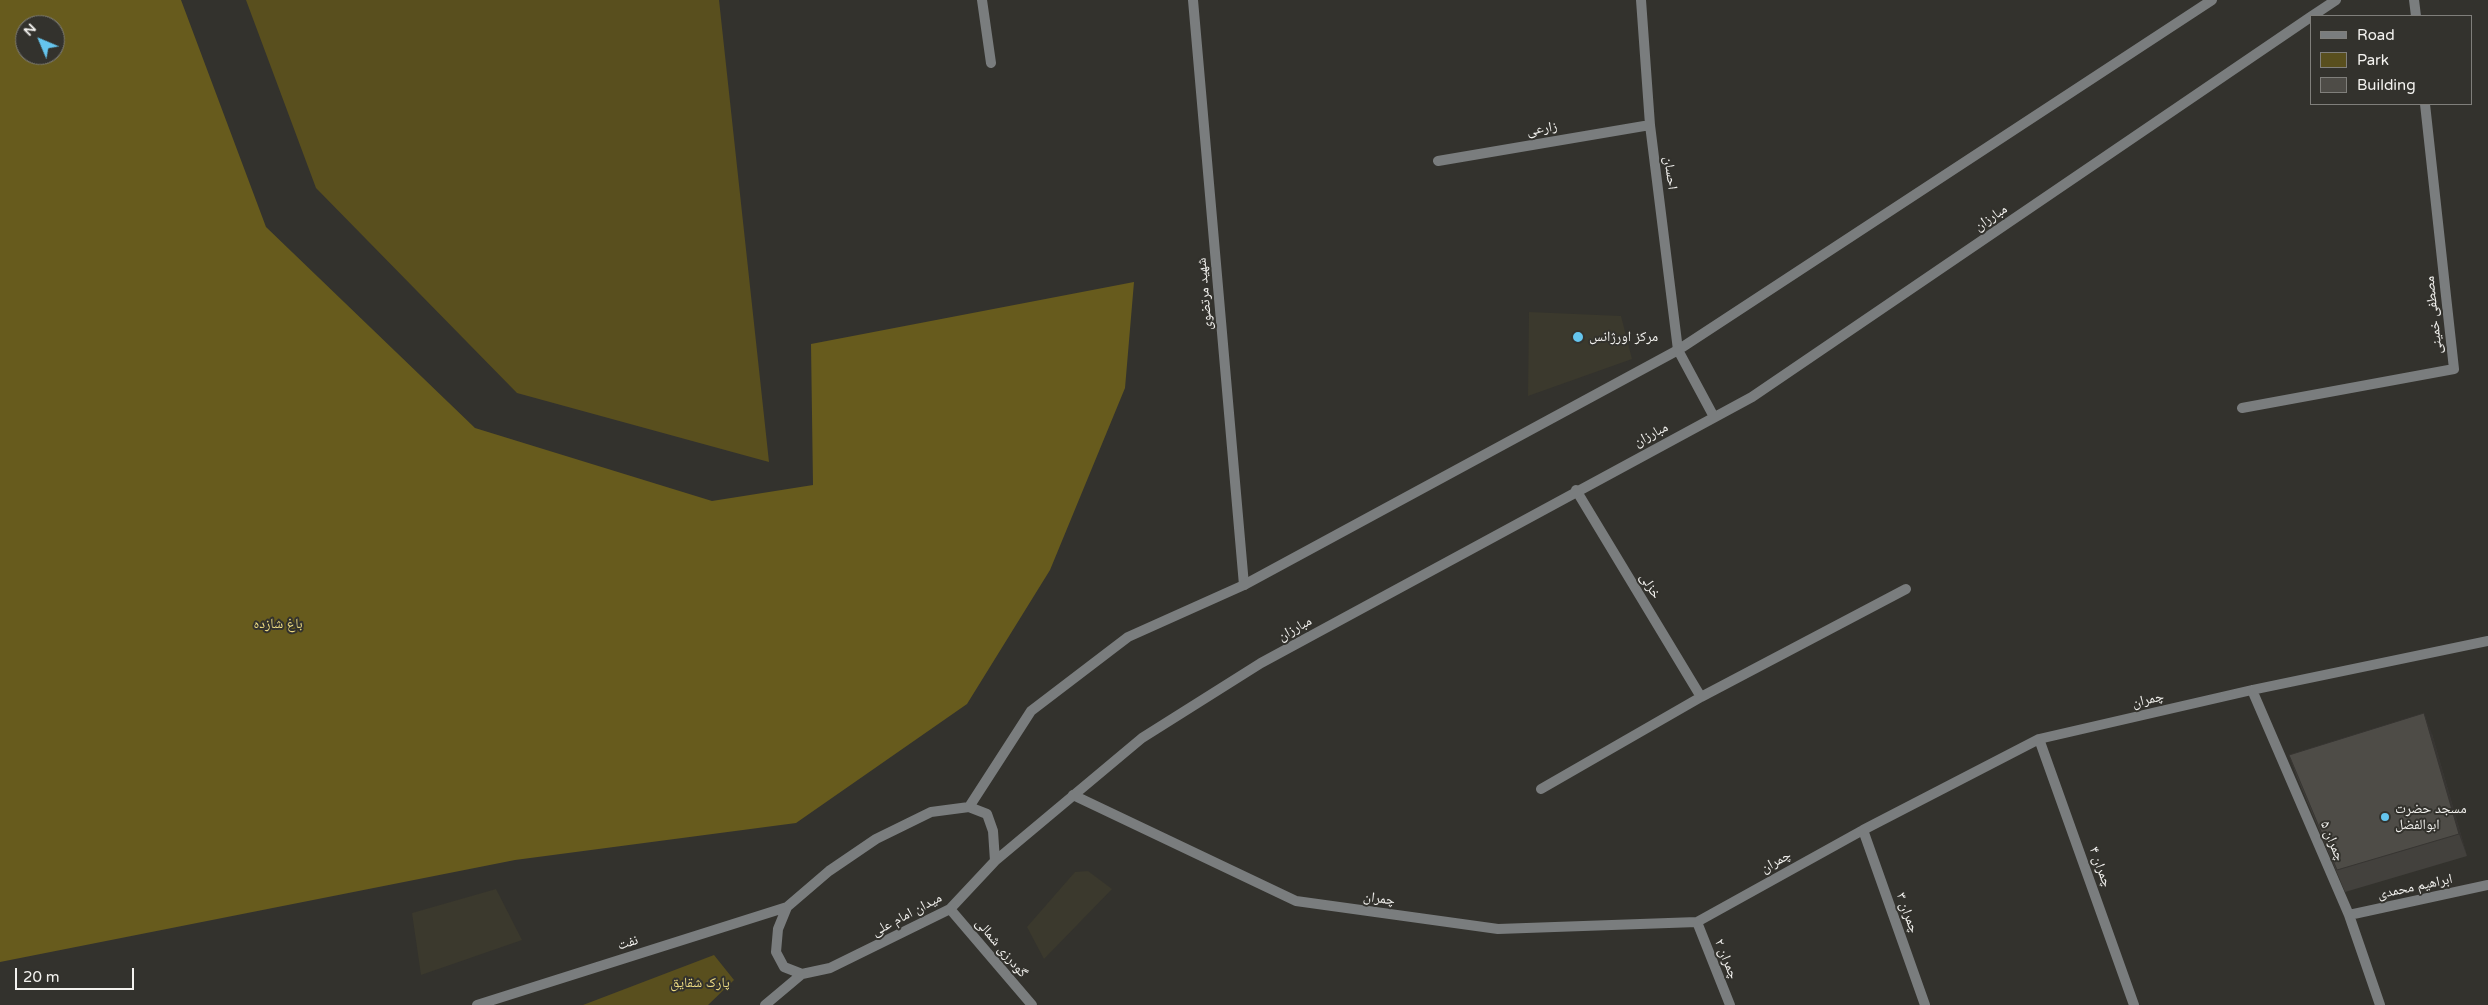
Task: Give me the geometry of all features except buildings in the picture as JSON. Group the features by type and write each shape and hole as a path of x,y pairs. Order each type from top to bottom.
{"street":[{"path":"982,0 991,63"},
{"name":"شهید مرتضوی","path":"1193,0 1244,585"},
{"name":"احسان","path":"1642,0 1650,125 1678,350"},
{"path":"969,806 1031,711 1128,637 1244,585 1678,350 2212,0"},
{"name":"مبارزان","path":"2314,15 2336,0"},
{"path":"2414,0 2416,15"},
{"name":"مبارزان","path":"995,861 1142,738 1261,663 1576,490 1752,397 2310,17"},
{"name":"مصطفی خمینی","path":"2242,408 2454,369 2426,105"},
{"name":"زارعی","path":"1438,161 1650,125"},
{"path":"1678,350 1714,417"},
{"name":"خزلی","path":"1576,490 1701,696"},
{"path":"1541,789 1701,696 1906,589"},
{"name":"چمران","path":"1073,795 1296,901 1498,930 1697,922 1862,830 2039,739 2252,690 2488,641"},
{"name":"چمران ۵","path":"2252,690 2349,915 2380,1005"},
{"name":"چمران ۴","path":"2039,739 2134,1005"},
{"path":"765,1005 802,974 784,967 776,952 778,929 787,907 829,871 876,839 931,812 969,806 987,814 993,831 995,861"},
{"name":"چمران ۳","path":"1862,830 1925,1005"},
{"name":"میدان امام علی","path":"802,974 830,968 860,956 950,909 995,861"},
{"name":"ابراهیم محمدی","path":"2349,915 2488,885"},
{"name":"نفت","path":"477,1005 787,907"},
{"name":"گودرزی شمالی","path":"950,909 1032,1005"},
{"name":"چمران ۲","path":"1697,922 1730,1005"}],"shaded area":[{"name":"مرکز اورژانس","path":"1529,312 1621,316 1632,359 1528,396"},
{"path":"1088,871 1112,889 1044,959 1027,927 1075,872"},
{"path":"496,889 522,940 421,975 412,913"}],"green space":[{"name":"باغ شازده","path":"0,0 181,0 266,227 475,428 712,501 813,485 811,344 1134,282 1125,388 1050,570 967,704 796,823 515,860 0,962"},
{"path":"246,0 719,0 769,462 517,393 316,188"},
{"name":"پارک شقایق","path":"714,955 734,980 708,1005 583,1005"}],"place":[{"name":"مرکز اورژانس","path":"1578,337"},
{"name":"مسجد حضرت ابوالفضل","path":"2385,817"}]}
